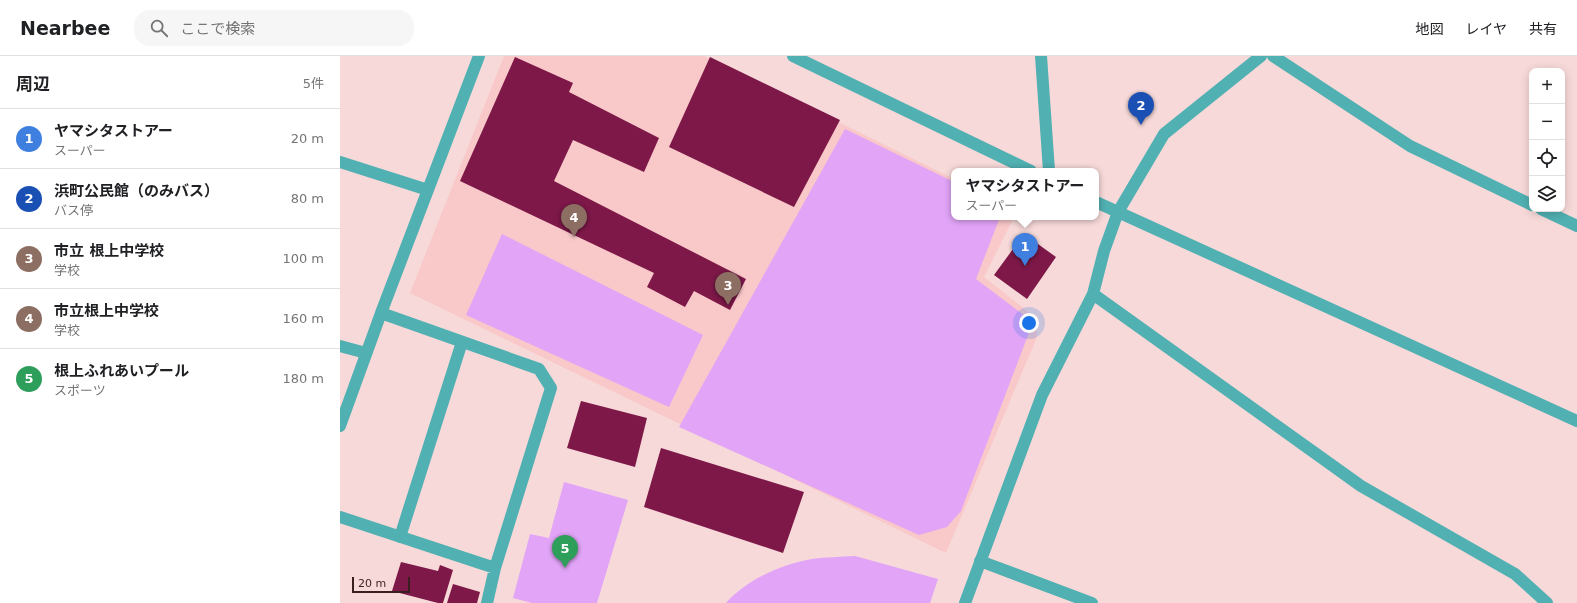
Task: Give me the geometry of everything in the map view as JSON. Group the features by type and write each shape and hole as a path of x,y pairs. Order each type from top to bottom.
{"street":[{"path":"340,426 381,313 479,56"},
{"path":"793,56 1025,168"},
{"path":"1041,56 1049,168"},
{"path":"964,603 1042,395 1093,294 1104,251 1118,212 1164,134 1261,56"},
{"path":"1273,56 1410,146 1529,204"},
{"path":"340,162 428,190"},
{"path":"1099,203 1577,421"},
{"path":"1547,212 1577,226"},
{"path":"1093,294 1361,486 1515,574 1547,603"},
{"path":"381,313 540,369 551,388 495,568 487,603"},
{"path":"400,537 462,342"},
{"path":"340,346 366,353"},
{"path":"340,517 495,568"},
{"path":"980,561 1092,603"}],"shaded area":[{"path":"504,56 704,56 951,178 951,220 1012,220 984,277 1036,318 1037,337 946,553 410,293"},
{"path":"845,129 951,181 951,220 999,220 976,279 1033,322 961,511 947,527 919,535 679,427"},
{"path":"502,234 703,335 669,407 466,315"},
{"path":"564,482 628,500 597,603 532,603 513,598 530,534 549,538"},
{"path":"855,556 938,579 930,603 726,603 735,594 754,580 777,569 812,559"}],"building":[{"path":"515,57 573,83 569,92 659,138 644,172 573,140 554,181 746,279 730,310 694,291 685,307 647,287 654,273 460,181"},
{"path":"710,57 840,120 794,207 669,147"},
{"path":"1024,234 1056,257 1027,299 994,275"},
{"path":"581,401 647,418 635,467 567,448"},
{"path":"661,448 804,492 783,553 644,507"},
{"path":"401,562 438,571 440,565 453,570 443,603 392,591"},
{"path":"453,584 480,592 477,603 447,603"}],"place":[{"name":"浜町公民館（のみバス）","path":"1141,125"},
{"name":"市立根上中学校","path":"574,237"},
{"name":"ヤマシタストアー","path":"1025,266"},
{"name":"市立 根上中学校","path":"728,305"},
{"name":"根上ふれあいプール","path":"565,568"}]}
